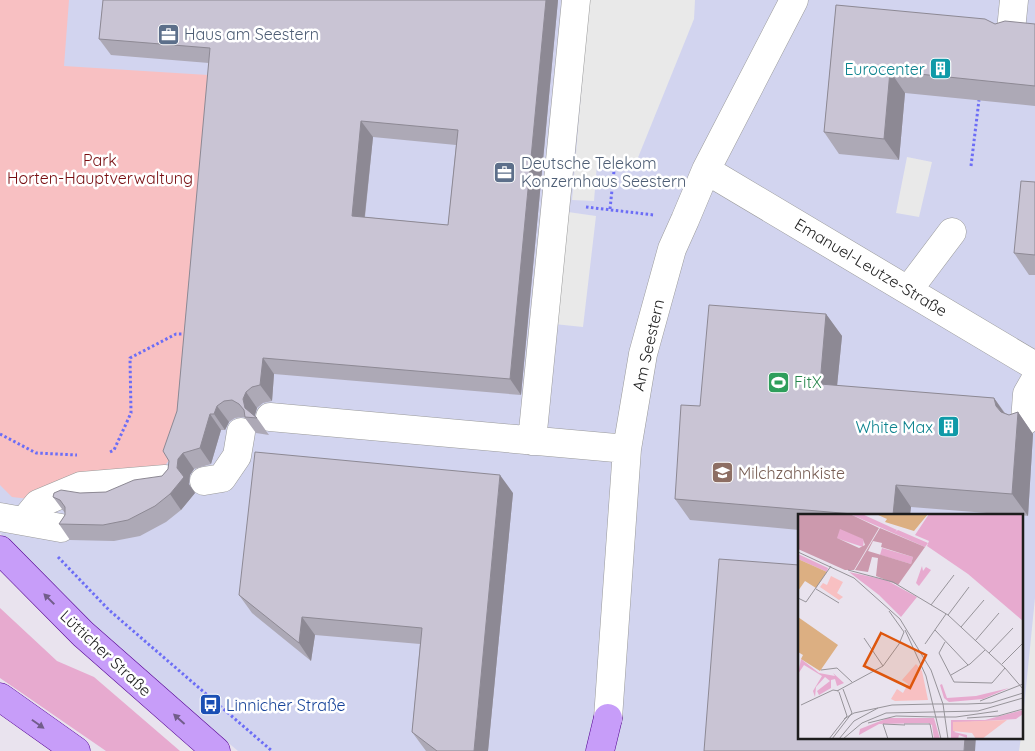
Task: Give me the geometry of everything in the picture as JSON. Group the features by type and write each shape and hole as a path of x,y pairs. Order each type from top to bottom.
{"main road":[{"name":"Lütticher Straße","path":"0,550 83,634 216,751"},
{"path":"0,697 76,751"},
{"path":"600,751 608,718"},
{"path":"608,718 616,751"}],"street":[{"name":"Am Seestern","path":"608,718 627,449 643,354 672,249 706,170 794,0"},
{"path":"1011,30 1014,0"},
{"path":"532,441 556,205 580,2"},
{"name":"Emanuel-Leutze-Straße","path":"706,170 909,289 1035,366"},
{"path":"909,289 952,232"},
{"path":"1025,421 1027,394 1035,380"},
{"path":"270,417 627,449"},
{"path":"204,481 222,478 237,456 241,432"},
{"path":"12,519 38,504 81,486 165,479"},
{"path":"12,519 62,528"}],"path":[{"path":"971,166 979,100"},
{"path":"610,209 614,171"},
{"path":"556,205 610,209 685,220"},
{"path":"108,453 114,450 132,413 130,358 176,334 193,334"},
{"path":"0,434 36,453 84,455"},
{"path":"57,555 109,610 272,751"}],"shaded area":[{"path":"0,0 1035,0 1035,751 238,751 70,609 0,533"},
{"path":"589,0 695,0 694,19 635,165 597,164 594,201 572,200"},
{"path":"907,157 932,162 919,217 896,213"},
{"path":"568,212 596,216 583,327 554,324"},
{"path":"1035,598 1035,751 1019,751"},
{"path":"0,608 57,661 94,677 180,751 106,751 0,678"}],"green space":[{"name":"Park Horten-Hauptverwaltung","path":"0,0 69,0 64,66 208,75 175,452 153,482 64,503 12,497 0,485"}],"building":[{"name":"Deutsche Telekom Konzernhaus Seestern","path":"103,0 546,0 510,379 263,358 260,385 252,387 246,392 243,399 245,408 257,418 245,417 244,410 232,400 224,401 217,406 214,414 210,414 200,448 183,453 178,459 177,468 184,477 170,494 155,506 128,520 103,525 59,524 65,515 65,507 60,500 53,497 54,493 61,490 80,493 106,492 134,480 162,476 168,469 169,461 163,451 177,411 210,48 99,39","holes":["361,121 458,130 448,225 352,216"]},
{"name":"Eurocenter","path":"836,5 985,19 995,24 1005,21 1035,24 1035,86 890,71 884,139 824,132"},
{"path":"1021,181 1035,182 1035,255 1014,253"},
{"name":"White Max","path":"709,305 826,314 820,384 994,398 996,406 1001,412 1009,415 1018,412 1012,494 896,485 893,514 853,514 675,499 681,405 700,406"},
{"path":"255,452 500,475 474,751 437,751 412,732 422,628 302,617 299,643 239,595"},
{"path":"719,559 798,565 798,738 965,738 964,751 704,751"}],"place":[{"name":"Haus am Seestern","path":"168,34"},
{"name":"Eurocenter","path":"941,69"},
{"name":"Deutsche Telekom Konzernhaus Seestern","path":"505,172"},
{"name":"FitX","path":"778,382"},
{"name":"White Max","path":"949,427"},
{"name":"Milchzahnkiste","path":"722,473"},
{"name":"Linnicher Straße","path":"210,705"}]}
